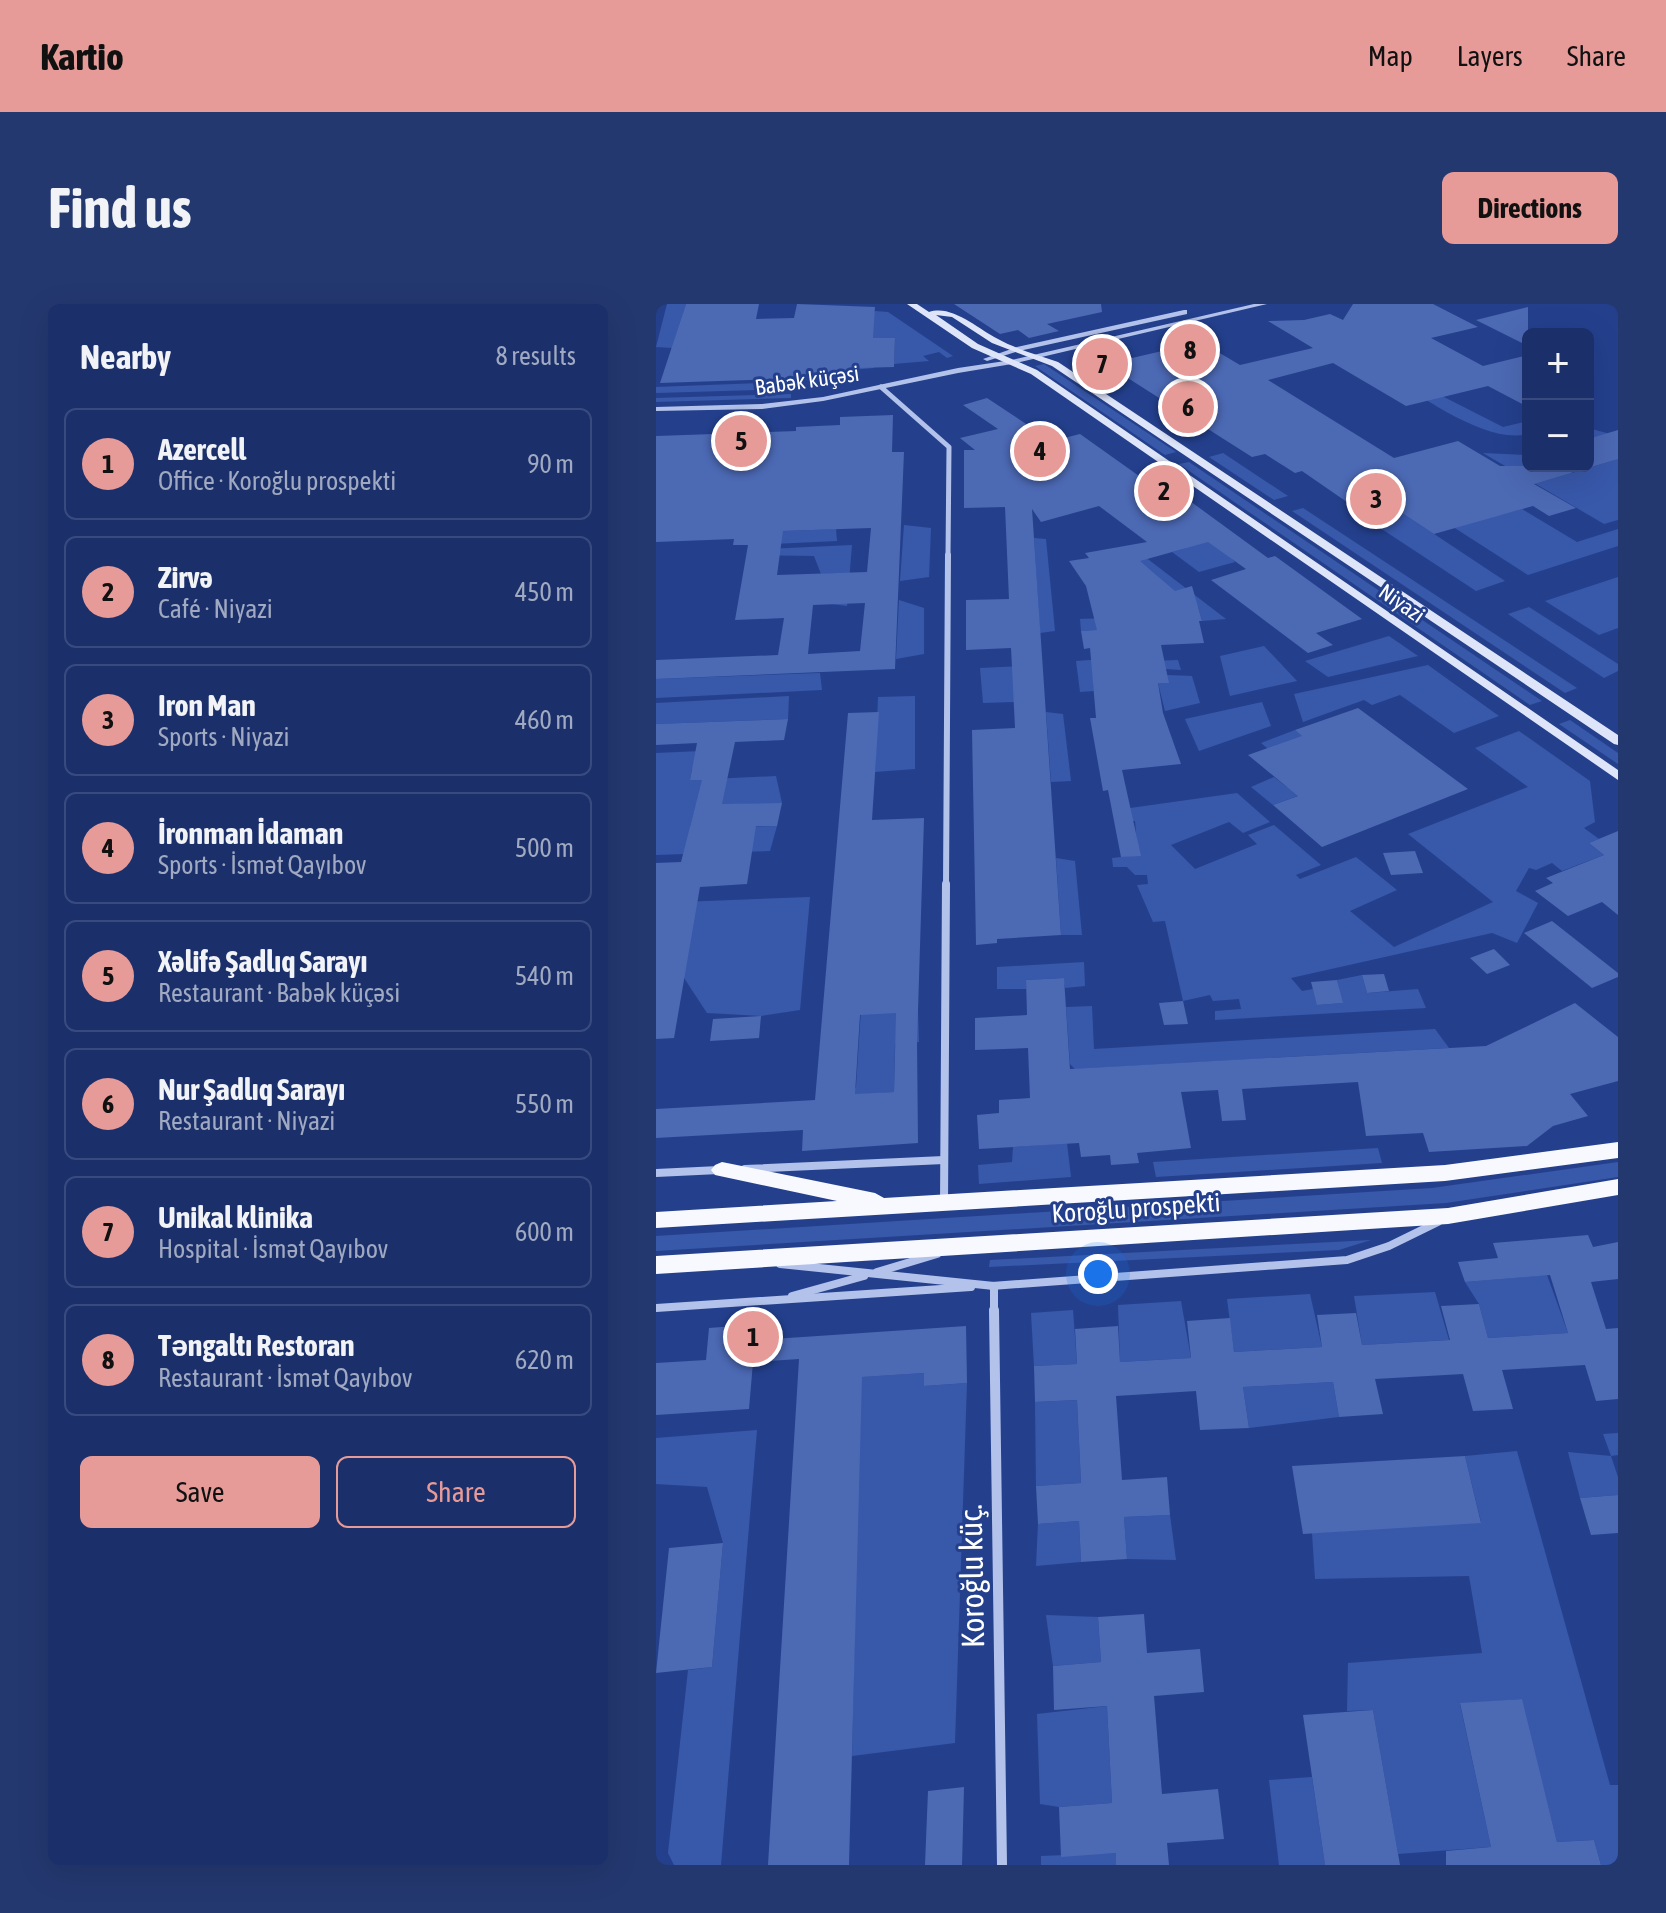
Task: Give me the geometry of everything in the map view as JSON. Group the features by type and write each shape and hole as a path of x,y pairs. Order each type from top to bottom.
{"main road":[{"path":"911,304 995,356"},
{"path":"939,304 995,341 1037,355 1073,375 1618,741"},
{"path":"935,320 931,314 936,311 955,315"},
{"name":"Niyazi","path":"995,356 1034,372 1618,776"},
{"path":"1163,461 1190,454"},
{"path":"1533,719 1566,707"},
{"name":"Koroğlu prospekti","path":"656,1220 1445,1173 1618,1150"},
{"path":"722,1170 902,1207"},
{"name":"Koroğlu prospekti","path":"656,1265 1448,1216 1618,1187"}],"street":[{"path":"972,366 1017,349 1219,304"},
{"path":"972,366 1012,362 1263,304"},
{"name":"Babək küçəsi","path":"656,409 794,404 972,366"},
{"path":"881,387 949,447 944,1205"},
{"path":"656,1173 944,1160"},
{"path":"656,1308 1347,1260 1389,1246 1448,1216"},
{"path":"776,1301 961,1247"},
{"path":"738,1260 994,1286"},
{"name":"Koroğlu küç.","path":"994,1286 1002,1865"}],"shaded area":[{"path":"667,304 686,304 672,348 656,347"},
{"path":"875,311 888,312 953,356 947,358 939,352 923,356 929,361 894,364 895,338 873,338 874,368 839,371"},
{"path":"1044,364 1176,452 1165,455 1035,366"},
{"path":"1384,374 1444,397 1503,427 1522,422 1522,434 1493,432 1435,405"},
{"path":"760,383 757,390 656,393 656,387"},
{"path":"791,394 791,398 656,402 656,398"},
{"path":"1594,430 1618,436 1618,520 1604,524 1483,453 1522,455 1522,472 1594,472 1594,466 1614,460 1594,449"},
{"path":"1223,453 1288,496 1274,500 1209,457"},
{"path":"1189,462 1542,701 1530,705 1179,464"},
{"path":"1410,500 1482,508 1496,516 1522,509 1577,542 1618,529 1618,546 1528,575 1422,507 1401,512 1505,581 1476,591 1371,522 1399,513 1389,505"},
{"path":"1303,508 1577,688 1565,693 1292,511"},
{"path":"904,525 931,528 929,577 900,581"},
{"path":"1203,526 1235,562 1199,572 1172,552 1186,548"},
{"path":"836,529 837,541 752,545 736,533"},
{"path":"1034,538 1046,539 1055,631 1040,633"},
{"path":"852,545 847,606 832,604 835,573 821,574 814,556 747,555 748,550"},
{"path":"1136,550 1226,619 1202,621 1198,607 1193,626 1081,631 1080,619 1106,618 1172,589 1148,568 1132,572"},
{"path":"1618,577 1618,628 1599,635 1545,601"},
{"path":"899,600 924,608 924,654 896,659"},
{"path":"1529,607 1618,664 1618,671 1604,678 1508,614"},
{"path":"1389,636 1418,656 1328,677 1305,661"},
{"path":"1264,646 1297,681 1230,696 1220,656"},
{"path":"1104,659 1105,663 1178,660 1181,670 1092,664 1094,691 1080,692 1076,661"},
{"path":"1428,665 1499,716 1454,733 1400,695 1372,705 1364,700 1303,722 1294,694"},
{"path":"1025,666 1014,702 983,703 980,668"},
{"path":"820,673 822,690 656,698 656,679"},
{"path":"1167,675 1192,676 1200,703 1165,711 1158,683 1168,683"},
{"path":"789,696 788,719 656,724 656,703"},
{"path":"915,696 915,769 875,772 878,697"},
{"path":"1262,702 1271,726 1199,751 1185,719"},
{"path":"1046,712 1063,714 1071,781 1051,782"},
{"path":"1570,720 1618,753 1618,764 1559,724"},
{"path":"1295,730 1352,776 1273,805 1251,787 1274,777 1287,787 1305,780 1261,743"},
{"path":"1519,731 1590,781 1595,822 1584,828 1599,839 1589,843 1604,855 1562,871 1552,863 1536,870 1529,868 1516,891 1538,903 1517,943 1492,933 1291,978 1302,991 1313,989 1318,1005 1342,1003 1337,980 1362,975 1367,993 1418,989 1426,1008 1215,1020 1215,1011 1241,1009 1239,999 1213,1001 1210,995 1183,1001 1165,921 1153,922 1137,885 1148,884 1147,875 1135,875 1127,867 1113,867 1112,858 1138,855 1135,821 1124,822 1123,809 1237,793 1270,822 1243,833 1229,822 1171,845 1195,869 1257,844 1248,835 1274,825 1321,865 1296,875 1300,879 1356,857 1397,890 1350,911 1394,947 1493,902 1408,834 1528,787 1475,748"},
{"path":"723,750 730,767 692,769 690,780 776,776 782,803 696,805 690,827 777,826 770,851 656,855 656,753"},
{"path":"1056,858 1075,861 1082,935 1061,935"},
{"path":"810,897 800,1010 761,1016 707,1013 684,978 656,903"},
{"path":"865,947 918,1011 919,1042 895,1044 894,1092 851,1095 856,1087"},
{"path":"1084,962 1085,986 1065,988 1063,978 1026,980 1026,989 997,989 997,967"},
{"path":"1092,1006 1094,1049 1435,1029 1449,1048 1075,1069 1070,1064 1066,1007"},
{"path":"1067,1143 1071,1177 979,1184 978,1165 1012,1162 1013,1147"},
{"path":"1378,1148 1382,1163 1156,1177 1153,1162"},
{"path":"1618,1162 1618,1177 1446,1203 656,1251 656,1236 1432,1188"},
{"path":"1371,1240 1339,1250 989,1267 990,1260"},
{"path":"1547,1275 1568,1333 1488,1338 1479,1304 1465,1282"},
{"path":"1435,1292 1449,1340 1362,1345 1354,1296"},
{"path":"1310,1294 1322,1347 1234,1352 1227,1299"},
{"path":"1181,1301 1191,1358 1120,1362 1118,1305"},
{"path":"1073,1310 1077,1364 1034,1366 1031,1313"},
{"path":"924,1373 924,1386 967,1383 955,1743 852,1756 860,1377"},
{"path":"1333,1382 1339,1417 1249,1428 1243,1387"},
{"path":"1077,1400 1081,1483 1036,1486 1035,1402"},
{"path":"757,1430 721,1865 674,1865 668,1853 688,1670 712,1667 723,1543 707,1487 656,1484 656,1438"},
{"path":"1618,1433 1618,1455 1611,1456 1603,1434"},
{"path":"1517,1451 1610,1785 1618,1785 1618,1865 1601,1865 1594,1840 1557,1842 1521,1699 1460,1704 1491,1847 1398,1854 1373,1710 1347,1711 1348,1663 1482,1653 1469,1576 1315,1579 1312,1533 1481,1522 1465,1456"},
{"path":"1568,1452 1611,1456 1618,1477 1618,1495 1580,1498"},
{"path":"1170,1515 1176,1560 1127,1559 1124,1517"},
{"path":"1079,1521 1081,1562 1036,1566 1038,1524"},
{"path":"1046,1615 1098,1617 1101,1662 1053,1666"},
{"path":"1107,1706 1112,1803 1059,1807 1040,1804 1037,1714"},
{"path":"1312,1777 1325,1865 1279,1865 1269,1780"},
{"path":"1116,1853 1116,1865 1041,1865 1041,1856"}],"building":[{"path":"686,304 759,304 756,319 794,318 797,304 875,307 873,338 895,338 894,367 858,368 857,378 804,380 803,386 775,387 776,379 660,383"},
{"path":"954,304 1101,304 1102,312 1047,324 1059,331 1029,338 1018,330 1000,334"},
{"path":"1353,304 1433,304 1478,327 1431,338 1483,366 1522,356 1522,404 1488,386 1406,406 1333,363 1268,380 1394,458 1458,441 1500,466 1522,466 1522,472 1574,472 1534,484 1576,508 1549,516 1533,506 1434,534 1384,501 1357,509 1302,471 1295,473 1265,454 1252,457 1112,368 1126,365 1119,361 1201,342 1240,365 1313,348 1268,321 1304,320 1330,314 1343,320"},
{"path":"1528,307 1528,328 1522,328 1522,343 1476,320"},
{"path":"987,398 1052,441 1080,434 1156,488 1168,485 1268,558 1275,556 1362,619 1316,633 1333,645 1308,653 1211,580 1246,569 1208,542 1140,561 1175,591 1192,586 1202,621 1199,621 1204,643 1161,645 1169,683 1158,683 1163,713 1181,764 1122,770 1141,856 1121,857 1108,790 1103,791 1090,718 1096,718 1090,648 1084,649 1081,631 1097,630 1086,586 1069,561 1089,558 1085,553 1147,542 1099,506 1041,522 1032,509 1061,935 997,939 997,943 976,945 972,730 1015,728 1011,648 966,650 966,600 1009,599 1005,507 964,508 964,450 975,450 960,438 998,429 963,405"},
{"path":"893,415 892,452 904,452 895,669 656,679 656,660 778,655 784,618 735,620 748,545 733,545 734,539 656,542 656,436 796,431 796,427 840,425 840,417","holes":["871,528 867,572 777,575 783,531","865,603 860,651 808,654 813,605"]},
{"path":"1618,430 1618,459 1594,466 1594,437"},
{"path":"1358,708 1468,789 1322,847 1273,805 1298,796 1248,755 1302,736 1295,730"},
{"path":"879,712 872,820 924,818 917,1042 918,1143 802,1151 803,1130 656,1138 656,1109 815,1100 848,713","holes":["896,1013 894,1092 855,1094 860,1015"]},
{"path":"788,719 784,740 735,742 722,804 782,803 777,826 756,826 747,884 700,887 674,1038 656,1039 656,863 681,862 702,780 690,780 697,743 656,745 656,724"},
{"path":"1618,831 1618,915 1602,902 1568,916 1535,891 1553,883 1546,878 1604,855 1589,843"},
{"path":"1415,851 1423,873 1391,875 1383,853"},
{"path":"1552,921 1618,973 1618,977 1592,988 1524,933"},
{"path":"1494,949 1510,965 1487,974 1470,958"},
{"path":"1384,974 1389,991 1367,993 1362,975"},
{"path":"1064,978 1070,1069 1486,1046 1575,1003 1618,1037 1618,1081 1570,1094 1588,1116 1553,1126 1527,1146 1429,1152 1423,1133 1366,1136 1358,1082 1242,1089 1246,1120 1222,1121 1218,1090 1181,1092 1191,1148 1137,1153 1139,1163 1111,1165 1110,1155 1081,1157 1079,1143 979,1149 977,1115 999,1113 999,1100 1030,1098 1028,1048 975,1050 975,1018 1027,1015 1026,980"},
{"path":"1337,980 1343,1003 1317,1005 1311,982"},
{"path":"1183,1001 1188,1024 1164,1025 1159,1003"},
{"path":"761,1016 759,1038 710,1041 713,1019"},
{"path":"1588,1235 1593,1247 1618,1242 1618,1279 1591,1282 1606,1329 1618,1328 1618,1399 1596,1401 1585,1365 1502,1370 1513,1409 1473,1411 1463,1374 1375,1379 1383,1414 1339,1417 1333,1382 1243,1387 1249,1428 1200,1430 1196,1391 1116,1396 1122,1480 1167,1477 1170,1515 1124,1517 1127,1559 1081,1562 1079,1521 1038,1524 1036,1486 1081,1483 1077,1400 1035,1402 1034,1366 1077,1364 1075,1329 1118,1326 1120,1362 1191,1358 1187,1321 1230,1318 1234,1352 1322,1347 1317,1315 1356,1313 1362,1345 1450,1340 1441,1306 1479,1304 1488,1338 1568,1333 1550,1275 1465,1282 1458,1262 1498,1258 1493,1243"},
{"path":"760,1324 758,1340 966,1326 967,1383 924,1386 924,1373 862,1377 849,1865 768,1865 799,1359 753,1362 749,1409 656,1415 656,1363 706,1360 709,1328"},
{"path":"1465,1456 1481,1523 1303,1534 1292,1466"},
{"path":"1618,1495 1618,1533 1591,1535 1580,1498"},
{"path":"723,1543 712,1667 656,1673 669,1548"},
{"path":"1144,1614 1147,1653 1200,1649 1204,1692 1154,1696 1162,1794 1218,1789 1224,1839 1167,1843 1169,1865 1116,1865 1116,1853 1061,1857 1059,1807 1112,1803 1107,1706 1054,1710 1053,1666 1101,1662 1098,1617"},
{"path":"1522,1699 1557,1842 1594,1840 1601,1865 1446,1865 1446,1851 1491,1847 1460,1703"},
{"path":"1373,1710 1400,1865 1325,1865 1303,1715"},
{"path":"964,1787 962,1865 925,1865 928,1791"}],"place":[{"name":"Tәngaltı Restoran","path":"1190,350"},
{"name":"Unikal klinika","path":"1102,364"},
{"name":"Nur Şadlıq Sarayı","path":"1188,407"},
{"name":"Xəlifə Şadlıq Sarayı","path":"741,441"},
{"name":"İronman İdaman","path":"1040,451"},
{"name":"Zirvə","path":"1164,491"},
{"name":"Iron Man","path":"1376,499"},
{"name":"Azercell","path":"753,1337"}]}
